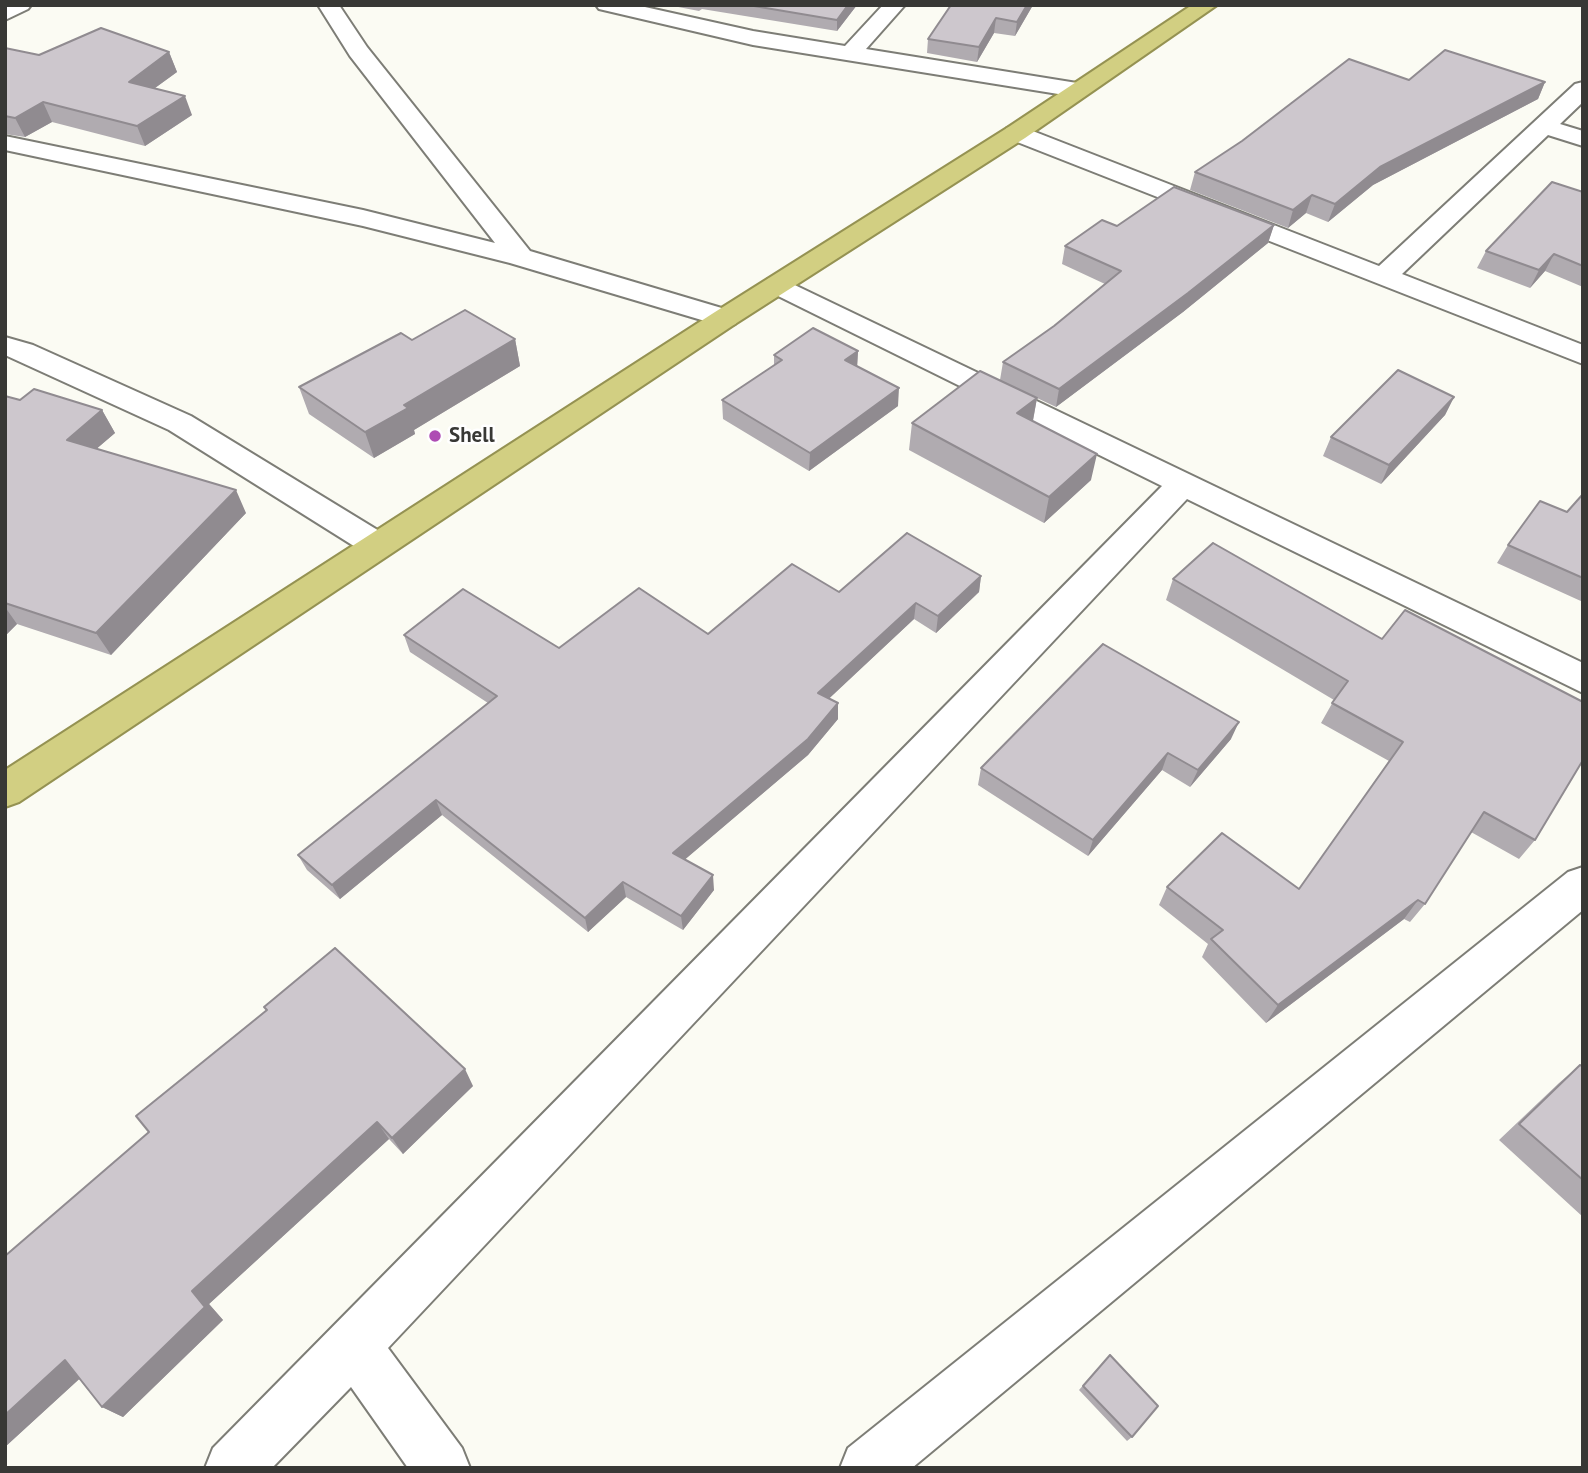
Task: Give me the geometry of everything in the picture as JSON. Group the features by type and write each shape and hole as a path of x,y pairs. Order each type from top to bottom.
{"highway":[{"path":"5,791 725,318 1016,133 1207,5"}],"street":[{"path":"5,14 21,5"},
{"path":"328,5 358,51 520,257"},
{"path":"606,5 753,38 1077,90"},
{"path":"850,54 895,5"},
{"path":"1384,276 1583,89"},
{"path":"1543,126 1583,139"},
{"path":"1016,133 1583,355"},
{"path":"5,143 363,218 520,257 725,318"},
{"path":"778,285 1583,680"},
{"path":"5,346 23,351 180,423 377,545"},
{"path":"233,1468 354,1346 1183,484"},
{"path":"868,1468 1583,885"},
{"path":"354,1346 442,1468"}],"building":[{"path":"748,5 848,5 837,20"},
{"path":"951,5 1027,5 1017,22 996,18 979,47 928,39"},
{"path":"101,28 169,52 129,82 185,96 137,126 43,102 15,118 5,116 5,48 39,55"},
{"path":"1445,50 1545,82 1380,167 1335,204 1312,195 1293,210 1195,172 1242,141 1349,59 1409,80"},
{"path":"1552,182 1583,192 1583,266 1554,254 1539,270 1486,251"},
{"path":"1174,187 1274,225 1059,389 1003,362 1054,326 1121,271 1065,246 1102,220 1117,226"},
{"path":"465,310 515,339 404,405 408,408 365,432 299,387 401,333 412,340"},
{"path":"813,328 858,351 845,360 899,388 810,453 722,400 782,360 774,355"},
{"path":"1398,370 1454,397 1389,465 1331,437"},
{"path":"980,371 1037,398 1017,413 1097,454 1049,497 912,423"},
{"path":"34,389 102,410 67,440 236,490 96,633 5,603 5,396 20,400"},
{"path":"1583,494 1583,578 1508,545 1540,501 1567,512"},
{"path":"907,533 981,576 938,616 916,603 818,693 838,703 808,739 673,853 713,875 681,916 623,882 585,918 436,800 332,885 298,855 497,696 404,635 463,589 559,648 639,588 708,634 792,564 839,592"},
{"path":"1213,543 1382,639 1405,610 1583,702 1583,760 1535,840 1484,812 1425,904 1418,900 1278,1005 1211,939 1223,930 1167,887 1222,833 1299,889 1403,742 1332,703 1348,681 1173,579"},
{"path":"1103,644 1239,722 1198,770 1168,753 1093,840 981,768"},
{"path":"335,948 465,1069 392,1138 377,1122 192,1291 205,1307 102,1407 65,1360 5,1415 5,1256 149,1132 136,1116 267,1010 264,1007"},
{"path":"1580,1065 1583,1067 1583,1180 1519,1124"},
{"path":"1110,1355 1158,1406 1132,1437 1083,1386"}],"place":[{"name":"Shell","path":"435,436"}]}
